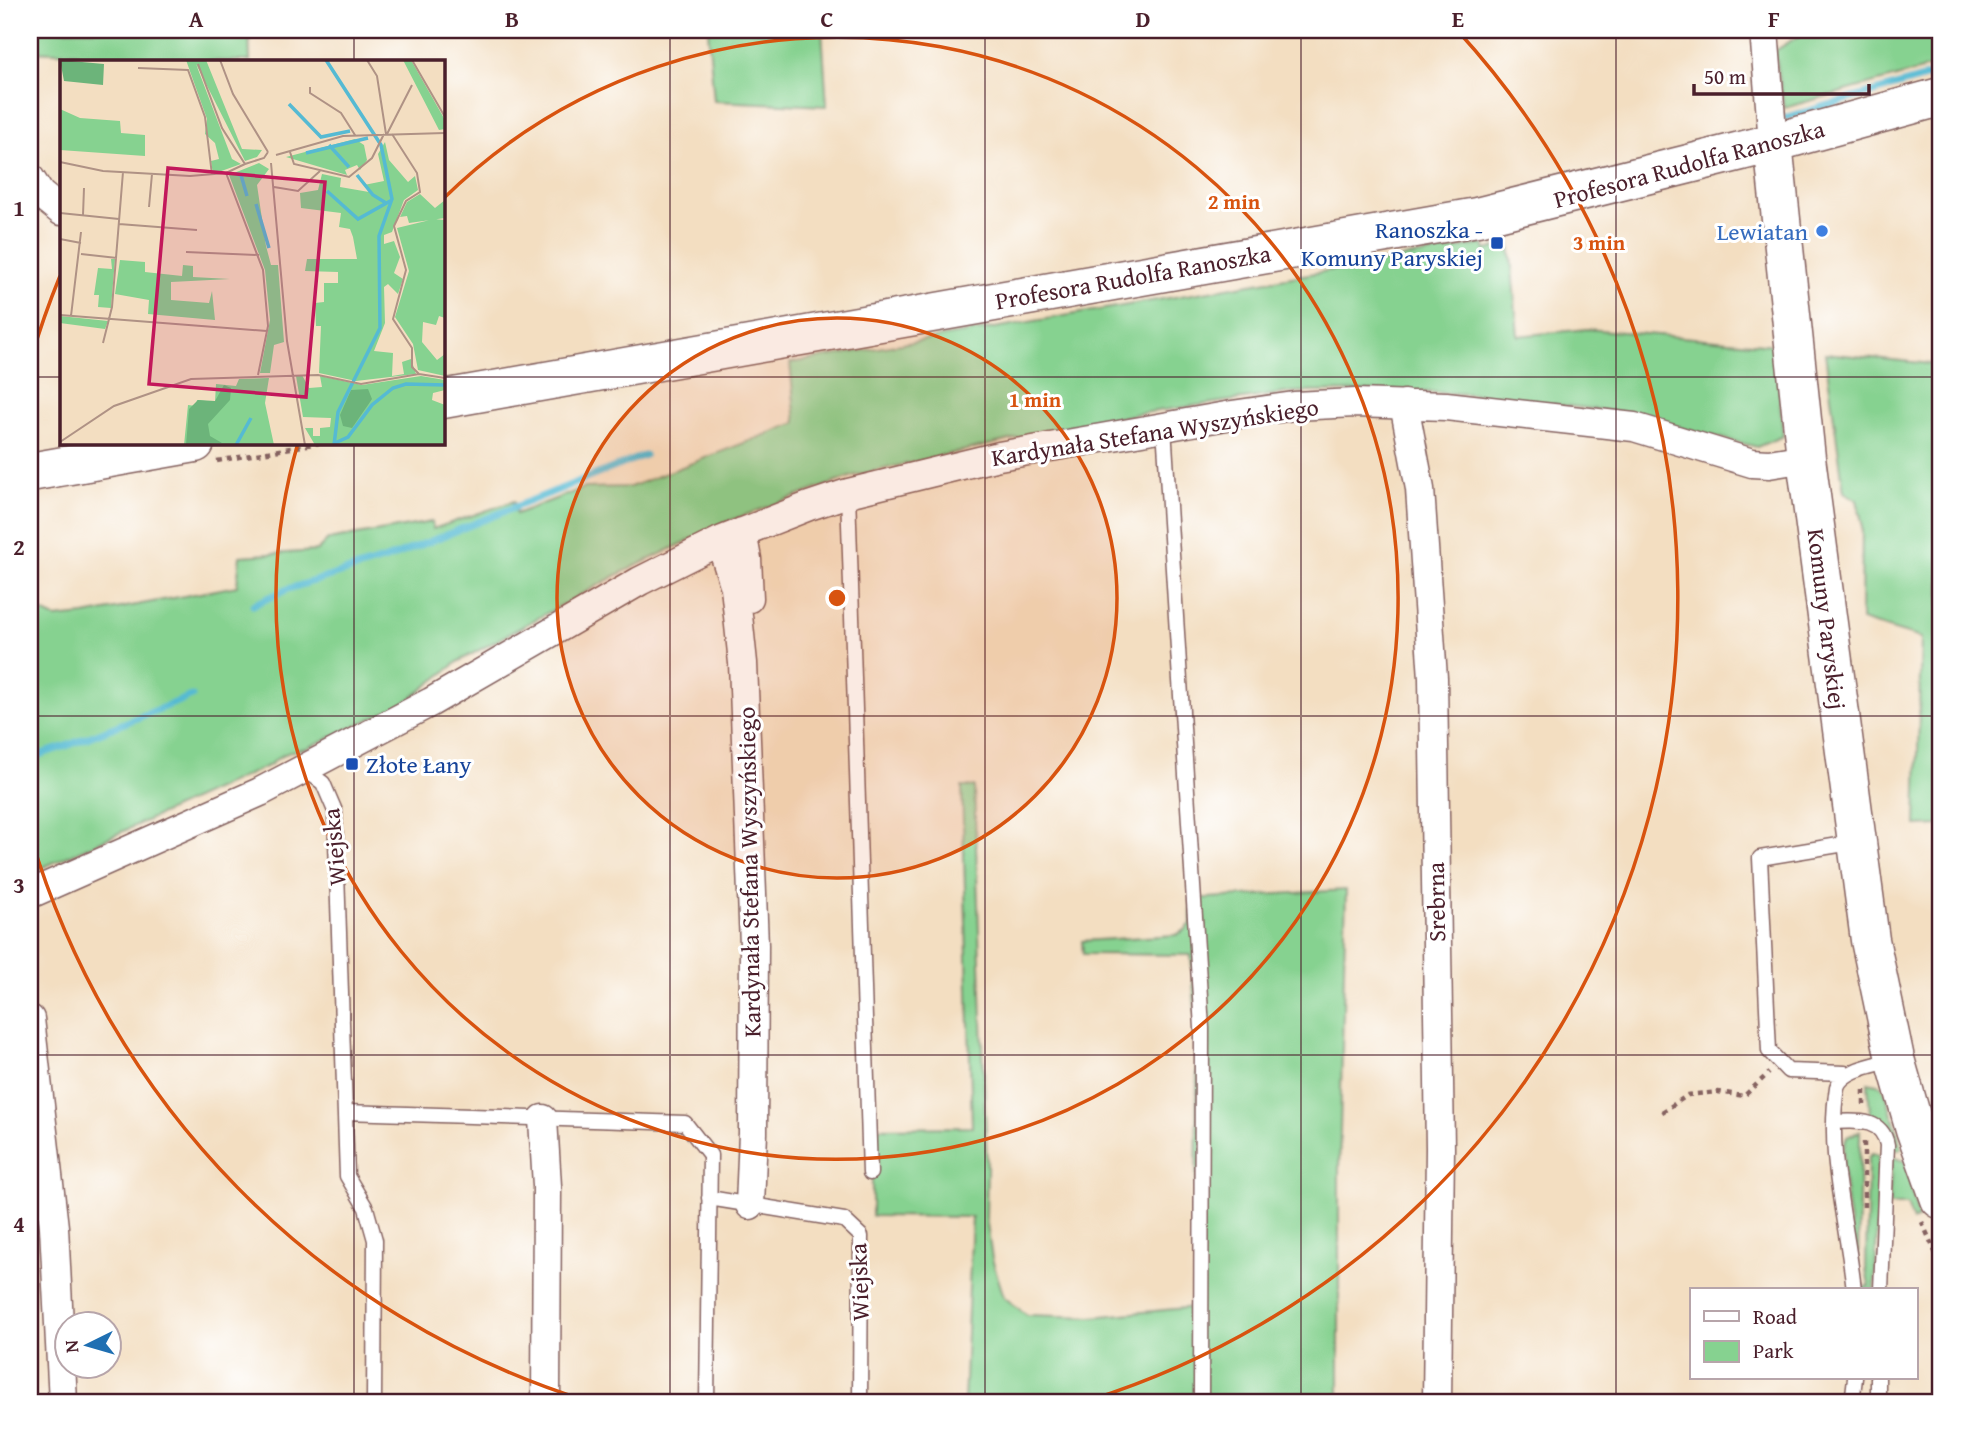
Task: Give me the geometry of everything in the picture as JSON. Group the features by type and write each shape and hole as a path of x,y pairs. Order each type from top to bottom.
{"street":[{"name":"Komuny Paryskiej","path":"1764,30 1773,143 1806,457 1870,940 1879,1064 1915,1129 1940,1199"},
{"name":"Profesora Rudolfa Ranoszka","path":"444,399 1477,217 1773,143 1940,97"},
{"path":"30,178 40,194 60,210"},
{"name":"Kardynała Stefana Wyszyńskiego","path":"303,768 431,702 640,581 731,536 848,493 999,456 1294,406 1355,403 1446,406 1634,427 1752,463 1769,464 1806,457"},
{"name":"Srebrna","path":"1404,404 1420,489 1433,678 1440,1148 1437,1402"},
{"path":"30,472 90,452 183,444"},
{"name":"Kardynała Stefana Wyszyńskiego","path":"731,536 747,558 750,620 750,664 745,715 754,945 750,1205"},
{"path":"30,894 260,792 303,768"},
{"path":"31,1027 54,1227 62,1402"},
{"path":"542,1119 547,1186 546,1402"}],"lane":[{"path":"1164,427 1202,1028 1201,1402"},
{"path":"848,493 870,1173"},
{"name":"Wiejska","path":"303,768 323,783 335,811 347,1176 366,1208 375,1240 374,1402"},
{"path":"1858,841 1760,858 1769,1051 1788,1071 1845,1073 1879,1064"},
{"path":"1845,1073 1839,1079 1837,1087 1835,1156 1838,1195 1854,1288"},
{"path":"345,1112 685,1123 710,1155 707,1402"},
{"path":"1835,1122 1864,1122 1880,1129 1885,1135 1887,1145 1881,1288"},
{"name":"Wiejska","path":"709,1198 844,1220 862,1236 860,1402"},
{"path":"1853,1402 1855,1380"},
{"path":"1878,1380 1878,1402"}],"path":[{"path":"1662,1112 1688,1095 1718,1092 1744,1096 1780,1063"},
{"path":"1864,1215 1864,1122 1879,1064"}],"green space":[{"path":"30,30 249,30 250,60 80,60 78,53 30,51"},
{"path":"708,30 822,30 827,106 714,101"},
{"path":"1808,30 1940,30 1940,65 1784,108 1775,51"},
{"path":"1484,244 1486,250 1510,244 1518,336 1587,329 1775,345 1783,436 1757,447 1617,412 1470,394 1400,391 1293,392 1136,414 853,476 729,521 617,575 459,661 405,703 307,748 287,753 270,765 30,871 30,606 55,618 237,586 240,556 317,551 328,540 432,522 433,529 514,501 516,514 584,488 630,487 796,423 790,363"},
{"path":"1825,353 1940,365 1940,825 1916,826 1921,638 1861,620 1862,522 1857,500 1844,492"},
{"path":"962,787 974,787 987,1167 986,1217 992,1259 1004,1297 1027,1315 1091,1317 1196,1307 1197,1038 1191,955 1083,954 1082,941 1176,935 1191,924 1191,899 1346,890 1339,1171 1339,1402 964,1402 972,1217 872,1216 872,1128 972,1127"},
{"path":"1868,1082 1881,1085 1885,1090 1902,1148 1899,1150 1893,1149 1891,1132 1885,1123 1870,1115"},
{"path":"1860,1131 1858,1268 1846,1201 1843,1163 1847,1137"},
{"path":"1872,1154 1879,1155 1875,1288 1861,1288 1869,1286 1866,1269 1868,1158"},
{"path":"1892,1157 1905,1161 1918,1218 1913,1221 1907,1205 1889,1205"}],"waterway":[{"path":"1787,117 1940,73"},
{"path":"253,605 288,589 386,559 645,455"},
{"path":"30,758 192,696"}],"place":[{"name":"Lewiatan","path":"1822,231"},
{"name":"Ranoszka - Komuny Paryskiej","path":"1497,243"},
{"name":"Złote Łany","path":"352,764"}]}
